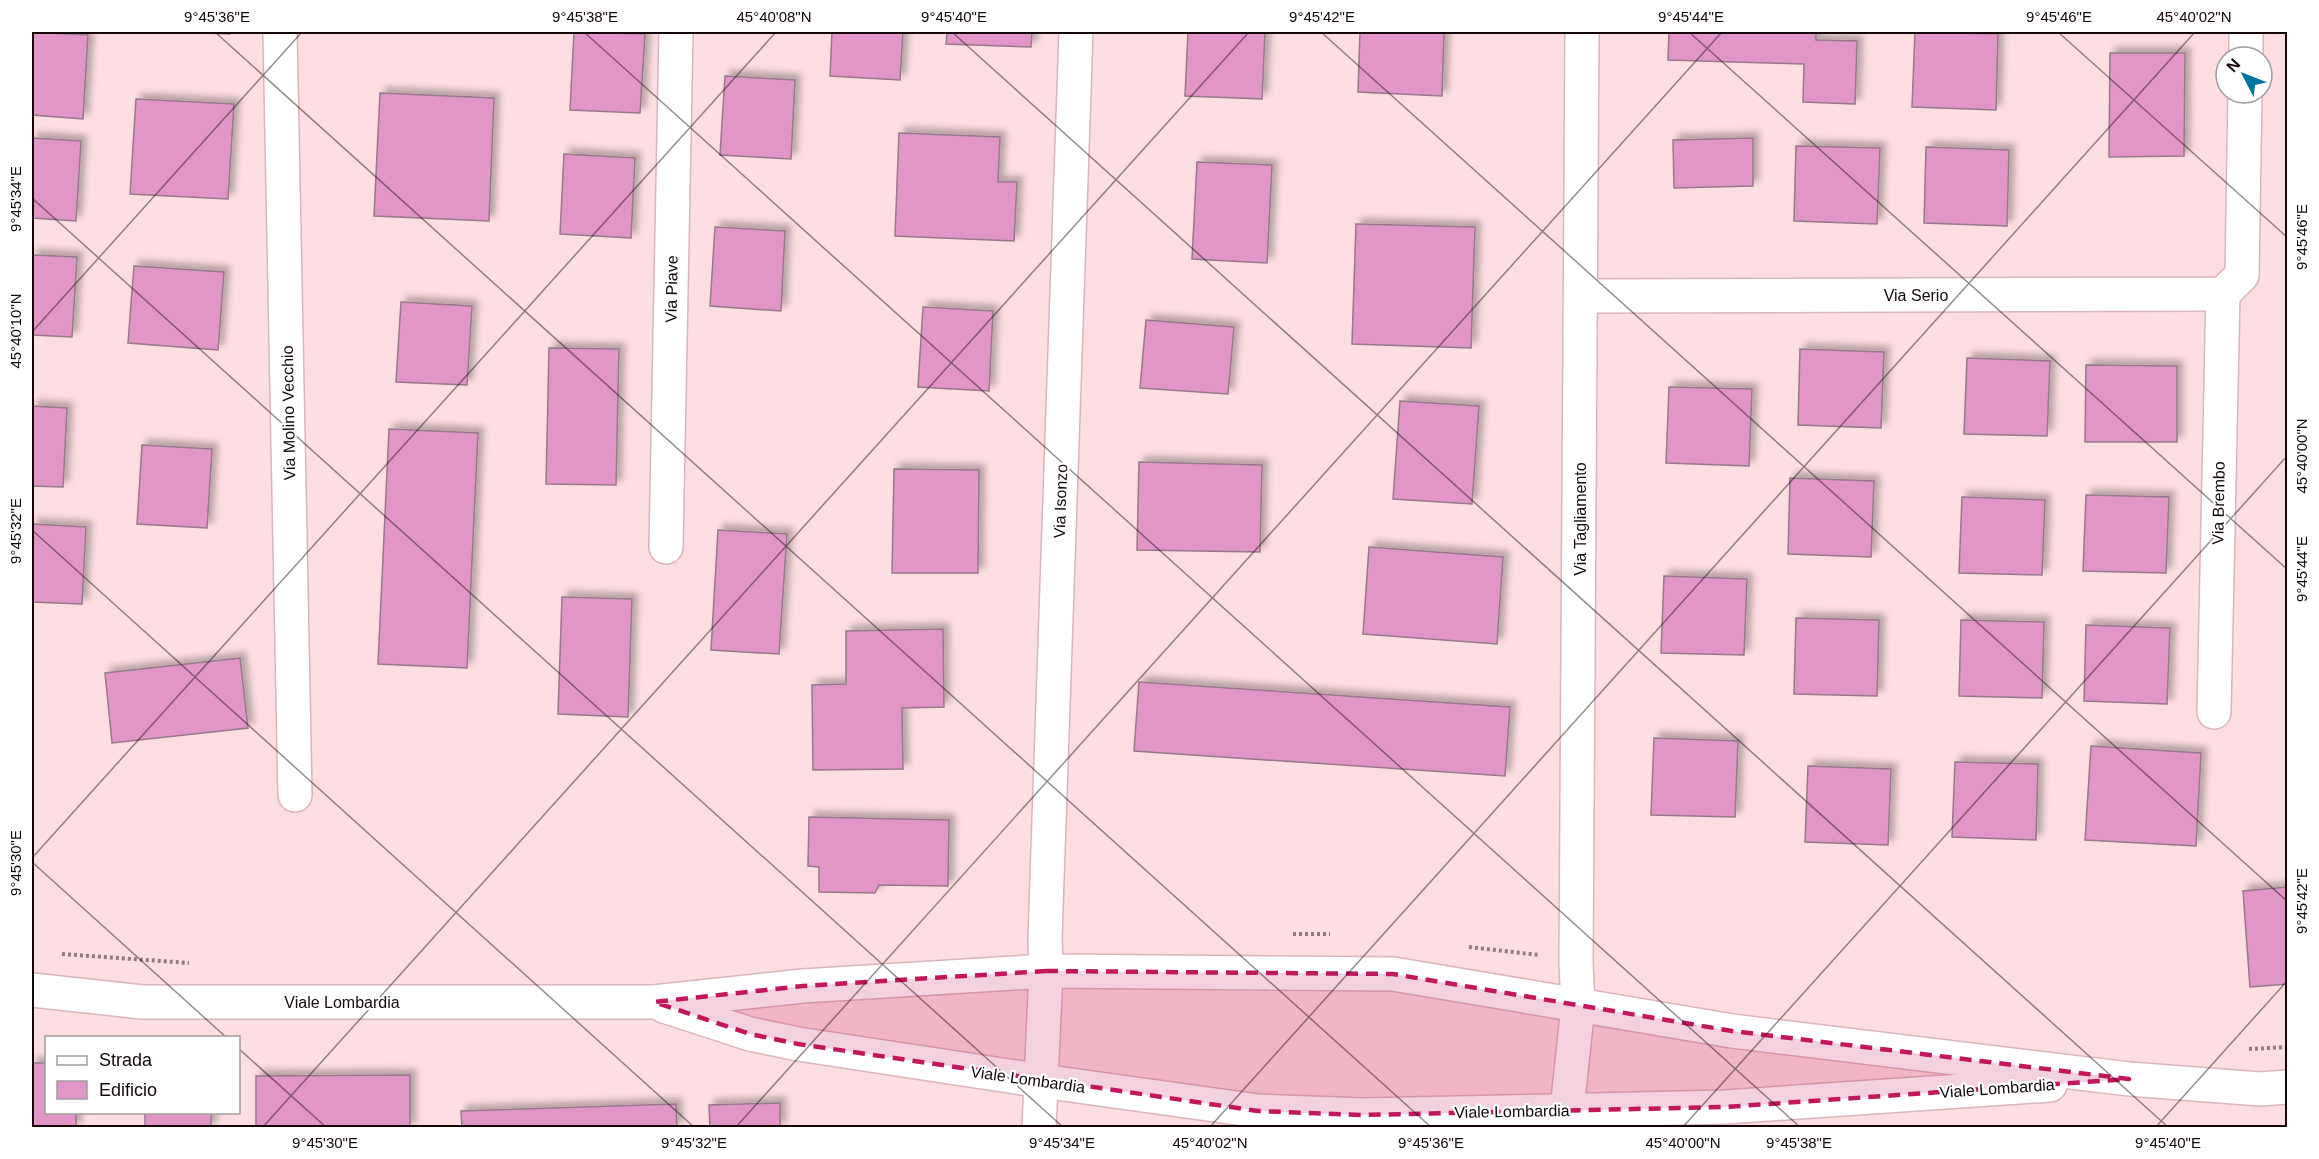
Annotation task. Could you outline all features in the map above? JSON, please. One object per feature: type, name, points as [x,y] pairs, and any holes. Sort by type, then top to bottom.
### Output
[{"type":"street","name":"Via Molino Vecchio","points":[[280,32],[295,795]]},
{"type":"street","name":"Via Piave","points":[[666,547],[676,32]]},
{"type":"street","name":"Via Isonzo","points":[[1039,1128],[1076,32]]},
{"type":"street","name":"Via Tagliamento","points":[[1566,1119],[1578,1006],[1576,963],[1582,32]]},
{"type":"street","name":"Via Brembo","points":[[2214,712],[2232,284],[2244,105]]},
{"type":"street","name":"Via Serio","points":[[1581,296],[2232,284]]},
{"type":"street","name":"Viale Lombardia","points":[[32,990],[142,1002],[654,1002],[803,986],[1046,971],[1393,974],[1732,1031],[2128,1079],[2260,1089],[2288,1087]]},
{"type":"street","name":"Viale Lombardia","points":[[654,1002],[750,1034],[798,1044],[1258,1111],[1566,1119],[2128,1079]]},
{"type":"highlighted area","points":[[1046,971],[1393,974],[1732,1031],[2129,1079],[1725,1107],[1363,1115],[1258,1111],[798,1044],[750,1034],[654,1002],[803,986]]},
{"type":"building","points":[[32,32],[88,35],[83,119],[32,115]]},
{"type":"building","points":[[178,32],[231,32],[230,34]]},
{"type":"building","points":[[574,32],[645,34],[640,113],[570,110]]},
{"type":"building","points":[[832,32],[903,32],[900,80],[830,76]]},
{"type":"building","points":[[947,32],[1032,32],[1031,47],[946,44]]},
{"type":"building","points":[[1188,32],[1265,32],[1262,99],[1185,96]]},
{"type":"building","points":[[1360,32],[1444,32],[1442,96],[1358,92]]},
{"type":"building","points":[[1669,32],[1816,32],[1816,40],[1857,41],[1855,104],[1803,102],[1804,64],[1668,60]]},
{"type":"building","points":[[1915,32],[1998,34],[1996,110],[1912,107]]},
{"type":"building","points":[[2110,53],[2185,53],[2184,156],[2109,157]]},
{"type":"building","points":[[725,76],[795,80],[791,159],[720,155]]},
{"type":"building","points":[[380,93],[494,98],[489,221],[374,216]]},
{"type":"building","points":[[136,99],[234,104],[228,199],[130,194]]},
{"type":"building","points":[[899,133],[1000,137],[998,182],[1017,182],[1014,241],[895,236]]},
{"type":"building","points":[[32,138],[81,141],[76,221],[32,218]]},
{"type":"building","points":[[1753,138],[1753,186],[1674,188],[1673,140]]},
{"type":"building","points":[[1796,146],[1880,148],[1877,224],[1794,221]]},
{"type":"building","points":[[1926,147],[2009,150],[2007,226],[1924,223]]},
{"type":"building","points":[[564,154],[635,158],[631,238],[560,234]]},
{"type":"building","points":[[1197,162],[1272,165],[1267,263],[1192,259]]},
{"type":"building","points":[[1356,224],[1475,227],[1471,348],[1352,344]]},
{"type":"building","points":[[715,227],[785,231],[781,311],[710,306]]},
{"type":"building","points":[[32,255],[77,257],[72,337],[32,335]]},
{"type":"building","points":[[134,266],[224,272],[218,350],[128,343]]},
{"type":"building","points":[[401,302],[472,306],[467,385],[396,382]]},
{"type":"building","points":[[923,307],[993,311],[989,391],[918,387]]},
{"type":"building","points":[[1146,320],[1234,327],[1228,394],[1140,388]]},
{"type":"building","points":[[549,348],[619,349],[616,485],[546,484]]},
{"type":"building","points":[[1800,349],[1884,352],[1881,428],[1798,425]]},
{"type":"building","points":[[1967,358],[2050,361],[2047,436],[1964,434]]},
{"type":"building","points":[[2086,365],[2177,366],[2177,442],[2085,442]]},
{"type":"building","points":[[1669,387],[1752,389],[1749,466],[1666,463]]},
{"type":"building","points":[[1400,401],[1479,406],[1472,504],[1393,499]]},
{"type":"building","points":[[32,406],[67,408],[63,487],[32,486]]},
{"type":"building","points":[[389,429],[478,433],[467,668],[378,664]]},
{"type":"building","points":[[142,445],[212,449],[207,528],[137,524]]},
{"type":"building","points":[[1139,462],[1262,465],[1260,552],[1137,550]]},
{"type":"building","points":[[894,469],[979,470],[978,573],[892,573]]},
{"type":"building","points":[[1790,478],[1874,481],[1871,557],[1788,554]]},
{"type":"building","points":[[2086,495],[2169,497],[2166,573],[2083,571]]},
{"type":"building","points":[[1962,497],[2045,500],[2042,575],[1959,573]]},
{"type":"building","points":[[32,524],[86,527],[82,604],[32,602]]},
{"type":"building","points":[[718,530],[787,534],[779,654],[711,650]]},
{"type":"building","points":[[1369,547],[1503,557],[1497,644],[1363,634]]},
{"type":"building","points":[[1664,576],[1747,579],[1744,655],[1661,653]]},
{"type":"building","points":[[562,597],[632,599],[628,717],[558,714]]},
{"type":"building","points":[[1796,618],[1879,620],[1877,696],[1794,694]]},
{"type":"building","points":[[1961,620],[2044,622],[2042,698],[1959,696]]},
{"type":"building","points":[[2086,625],[2170,628],[2167,704],[2084,701]]},
{"type":"building","points":[[943,629],[944,707],[902,708],[903,769],[813,770],[812,685],[846,684],[846,631]]},
{"type":"building","points":[[240,658],[248,728],[112,743],[105,673]]},
{"type":"building","points":[[1139,682],[1510,707],[1505,776],[1134,751]]},
{"type":"building","points":[[1654,738],[1738,741],[1735,817],[1651,815]]},
{"type":"building","points":[[2091,746],[2201,753],[2196,846],[2085,840]]},
{"type":"building","points":[[1955,762],[2038,764],[2036,840],[1952,837]]},
{"type":"building","points":[[1808,766],[1891,769],[1888,845],[1805,842]]},
{"type":"building","points":[[809,817],[949,820],[948,886],[879,885],[875,893],[819,892],[819,867],[808,866]]},
{"type":"building","points":[[2288,887],[2288,984],[2250,987],[2243,891]]},
{"type":"building","points":[[32,1063],[45,1063],[45,1114],[76,1114],[76,1128],[32,1128]]},
{"type":"building","points":[[410,1075],[410,1128],[256,1128],[256,1076]]},
{"type":"building","points":[[780,1103],[780,1128],[710,1128],[709,1105]]},
{"type":"building","points":[[676,1104],[677,1128],[462,1128],[461,1111]]},
{"type":"building","points":[[145,1114],[211,1114],[211,1128],[145,1128]]}]
